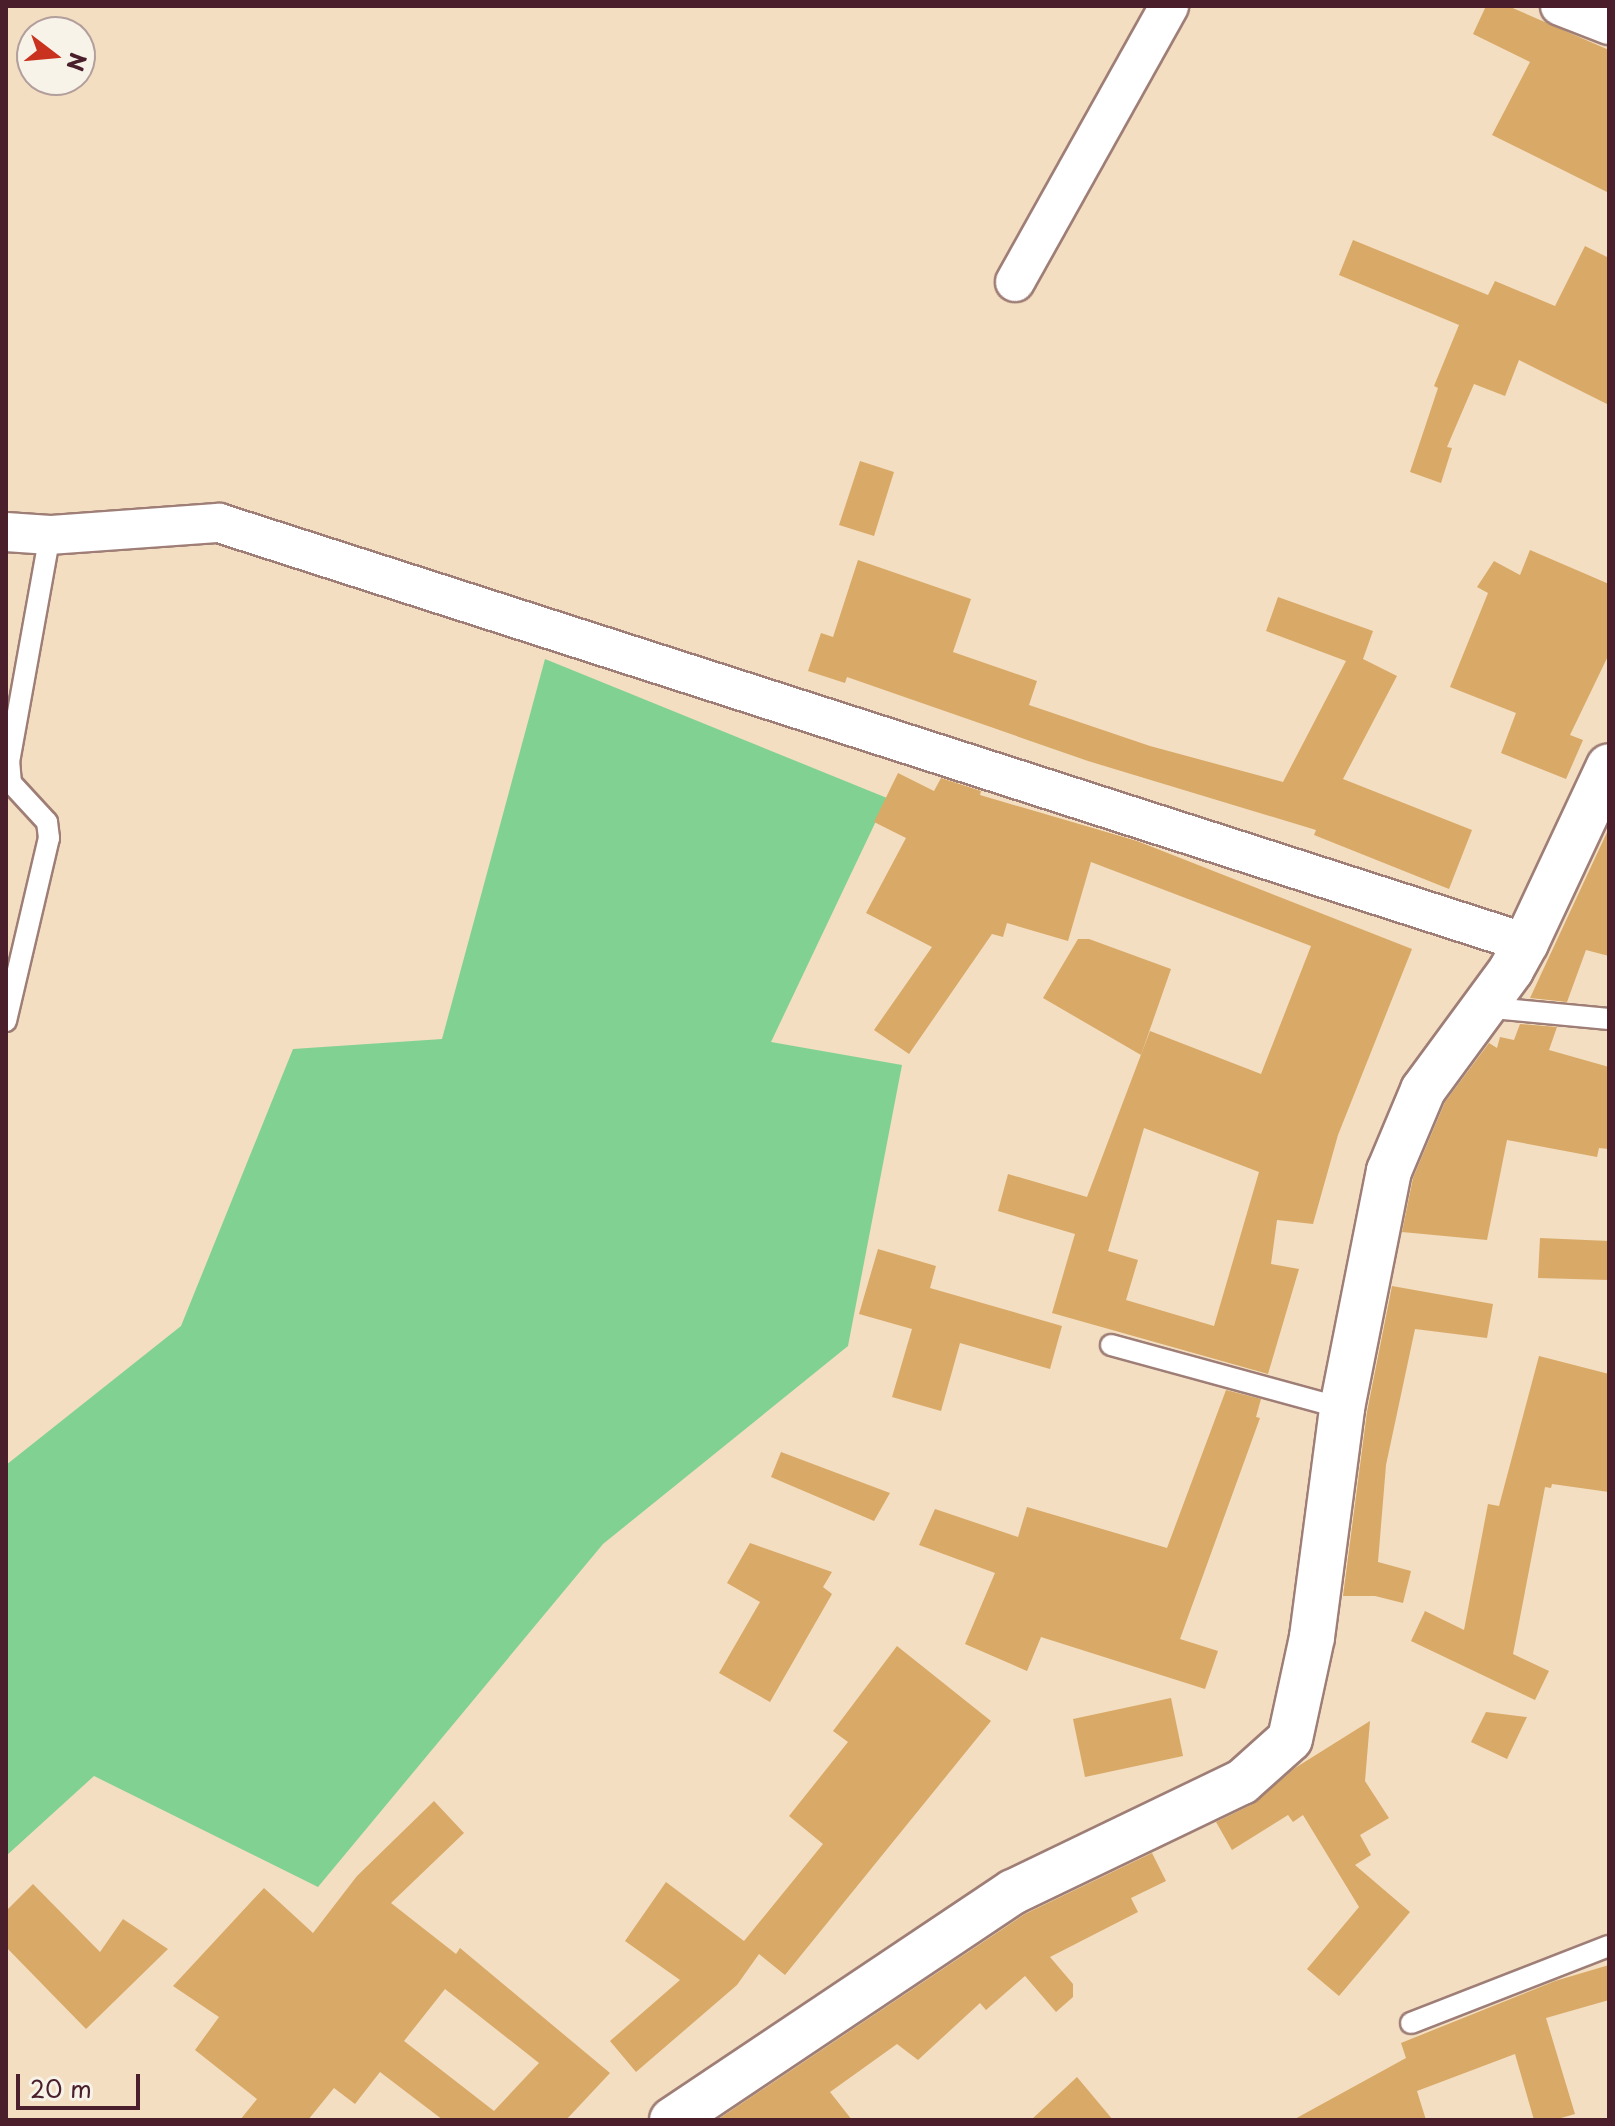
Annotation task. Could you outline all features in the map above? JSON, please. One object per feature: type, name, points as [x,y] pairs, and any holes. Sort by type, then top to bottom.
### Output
[{"type":"street","points":[[1015,282],[1169,6]]},
{"type":"street","points":[[1560,6],[1609,25]]},
{"type":"street","points":[[6,532],[50,535],[219,523],[1526,943]]},
{"type":"street","points":[[672,2120],[1013,1892],[1242,1782],[1290,1739],[1312,1637],[1342,1408],[1389,1171],[1423,1090],[1511,970],[1526,943],[1609,766]]},
{"type":"lane","points":[[6,1021],[49,838],[47,822],[11,783],[9,762],[50,535]]},
{"type":"lane","points":[[1482,1007],[1609,1019]]},
{"type":"lane","points":[[1111,1345],[1342,1408]]},
{"type":"lane","points":[[1411,2023],[1609,1946]]},
{"type":"green space","points":[[545,659],[887,798],[771,1042],[902,1065],[848,1346],[603,1544],[318,1887],[94,1776],[6,1856],[6,1465],[181,1326],[293,1049],[442,1039]]},
{"type":"building","points":[[1486,6],[1508,6],[1609,50],[1609,193],[1492,135],[1530,62],[1473,34]]},
{"type":"building","points":[[1353,240],[1488,295],[1495,281],[1555,306],[1585,246],[1609,258],[1609,405],[1519,360],[1505,396],[1474,384],[1447,447],[1452,448],[1441,483],[1410,472],[1438,388],[1434,386],[1459,325],[1339,275]]},
{"type":"building","points":[[860,461],[894,472],[874,536],[839,525]]},
{"type":"building","points":[[1530,550],[1609,584],[1609,654],[1570,735],[1583,740],[1566,779],[1501,753],[1516,713],[1450,687],[1488,593],[1477,587],[1494,561],[1520,575]]},
{"type":"building","points":[[858,560],[971,599],[953,652],[1037,681],[1029,705],[1150,746],[1283,782],[1346,661],[1266,631],[1278,597],[1373,631],[1363,659],[1397,676],[1343,779],[1472,830],[1449,889],[1314,835],[1316,830],[1088,761],[847,677],[845,683],[808,671],[821,633],[833,637]]},
{"type":"building","points":[[898,773],[934,791],[941,778],[981,791],[980,795],[1137,841],[1412,949],[1338,1135],[1313,1224],[1277,1220],[1271,1264],[1299,1269],[1268,1374],[1052,1313],[1075,1234],[998,1211],[1008,1174],[1087,1197],[1150,1031],[1261,1074],[1311,946],[1091,862],[1068,941],[1007,923],[1003,937],[992,934],[909,1054],[874,1030],[932,947],[866,913],[906,838],[874,822]],"holes":[[[1144,1128],[1259,1172],[1214,1326],[1126,1300],[1138,1260],[1108,1251]]]},
{"type":"building","points":[[1609,828],[1609,956],[1586,950],[1567,1002],[1530,998]]},
{"type":"building","points":[[1078,939],[1089,939],[1171,969],[1141,1055],[1043,998]]},
{"type":"building","points":[[1520,1024],[1557,1027],[1549,1050],[1609,1067],[1609,1149],[1599,1148],[1597,1157],[1507,1140],[1487,1240],[1402,1232],[1413,1178],[1445,1102],[1489,1043],[1497,1048],[1500,1037],[1514,1040]]},
{"type":"building","points":[[1540,1238],[1609,1241],[1609,1280],[1538,1278]]},
{"type":"building","points":[[878,1249],[936,1266],[930,1288],[1062,1326],[1050,1369],[960,1343],[941,1411],[892,1397],[912,1329],[859,1314]]},
{"type":"building","points":[[1392,1286],[1493,1304],[1487,1338],[1415,1329],[1386,1465],[1378,1562],[1411,1571],[1403,1603],[1375,1596],[1343,1596],[1367,1412]]},
{"type":"building","points":[[1539,1356],[1609,1374],[1609,1492],[1552,1484],[1551,1488],[1545,1487],[1513,1654],[1549,1671],[1535,1700],[1411,1641],[1425,1611],[1464,1630],[1488,1504],[1499,1506]]},
{"type":"building","points":[[1226,1390],[1261,1399],[1256,1417],[1260,1418],[1180,1639],[1218,1651],[1205,1689],[1041,1637],[1027,1671],[965,1644],[995,1573],[919,1545],[935,1509],[1018,1537],[1027,1507],[1167,1548]]},
{"type":"building","points":[[781,1452],[890,1493],[874,1521],[771,1477]]},
{"type":"building","points":[[750,1543],[832,1572],[823,1587],[832,1594],[770,1702],[719,1673],[760,1602],[727,1583]]},
{"type":"building","points":[[897,1646],[991,1721],[785,1975],[759,1954],[737,1985],[636,2072],[610,2041],[680,1980],[625,1941],[666,1882],[744,1941],[823,1844],[789,1816],[848,1742],[833,1731]]},
{"type":"building","points":[[1171,1698],[1183,1756],[1085,1777],[1073,1719]]},
{"type":"building","points":[[1486,1712],[1527,1717],[1507,1759],[1471,1742]]},
{"type":"building","points":[[1370,1721],[1365,1781],[1389,1818],[1360,1835],[1371,1855],[1355,1865],[1410,1912],[1339,1996],[1307,1969],[1359,1907],[1303,1815],[1293,1822],[1288,1815],[1232,1850],[1216,1822],[1253,1804],[1295,1768]]},
{"type":"building","points":[[434,1801],[464,1833],[391,1903],[456,1954],[460,1948],[610,2073],[566,2120],[443,2120],[380,2072],[355,2104],[334,2088],[308,2120],[240,2120],[257,2099],[195,2050],[219,2017],[173,1986],[264,1888],[313,1933],[357,1876]],"holes":[[[445,1989],[539,2063],[494,2111],[404,2041]]]},
{"type":"building","points":[[1152,1853],[1166,1881],[1131,1898],[1138,1912],[1050,1957],[1073,1984],[1073,1997],[1056,2012],[1025,1976],[986,2010],[980,2003],[918,2060],[897,2044],[830,2092],[852,2120],[717,2120],[1025,1914]]},
{"type":"building","points":[[33,1884],[100,1952],[123,1919],[168,1949],[86,2029],[6,1947],[6,1911]]},
{"type":"building","points":[[1609,1965],[1609,2000],[1546,2018],[1575,2114],[1554,2120],[1534,2120],[1515,2054],[1417,2091],[1426,2120],[1293,2120],[1406,2058],[1401,2043],[1555,1981]]},
{"type":"building","points":[[1077,2077],[1113,2120],[1031,2120]]}]
